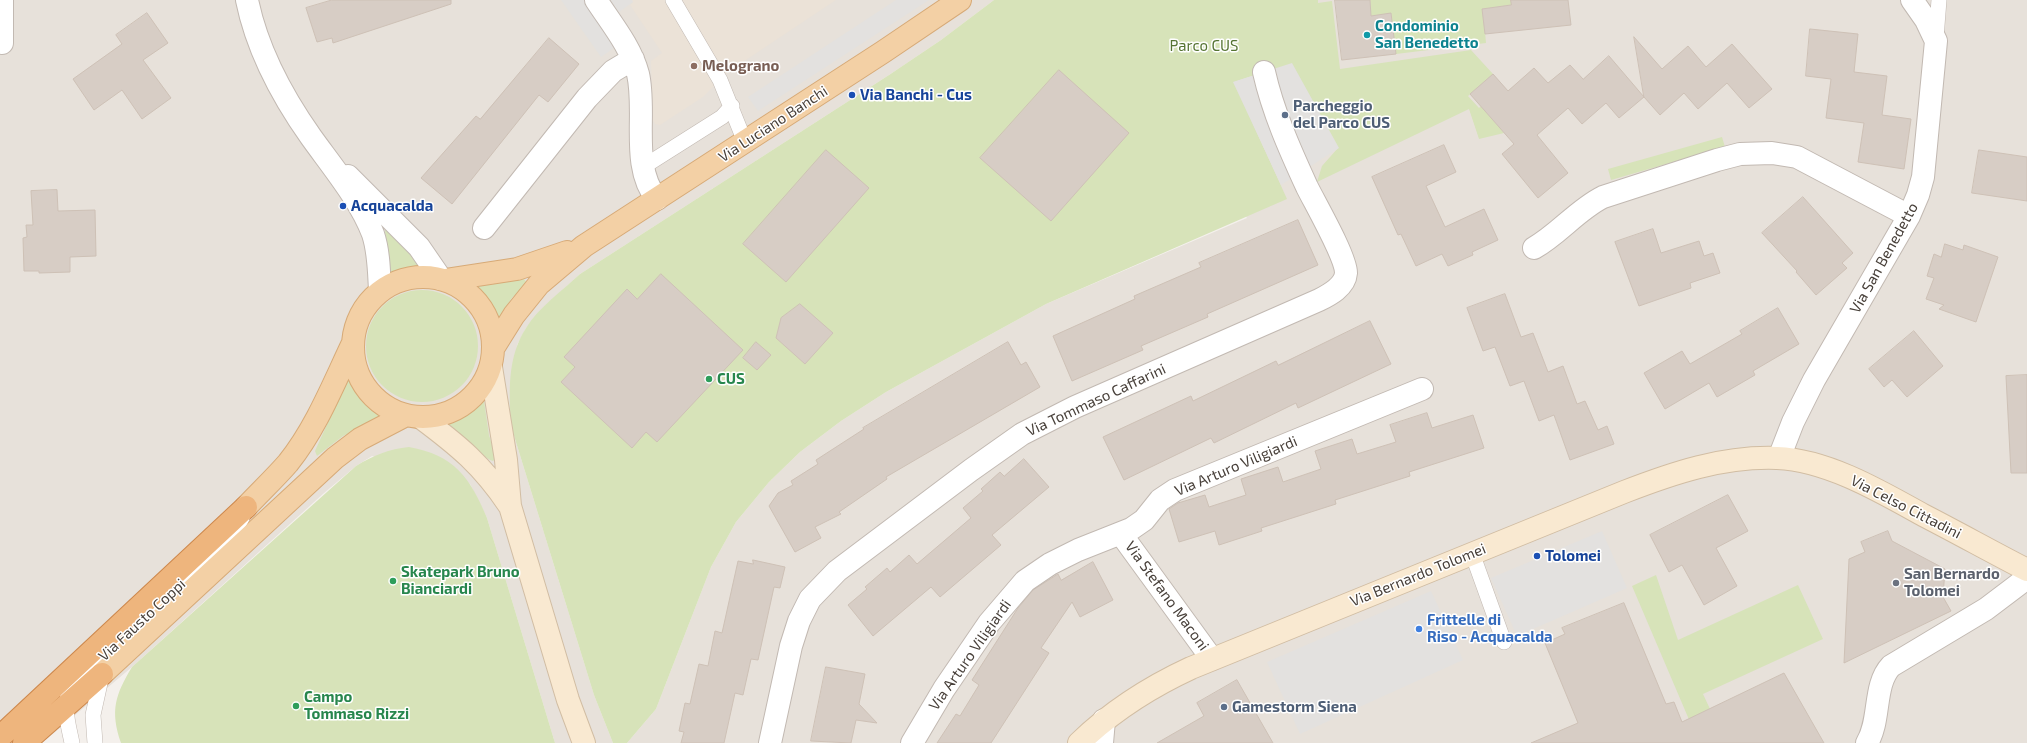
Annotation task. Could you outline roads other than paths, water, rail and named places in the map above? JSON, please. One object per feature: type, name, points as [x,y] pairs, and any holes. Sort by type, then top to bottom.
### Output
[{"type":"highway","points":[[0,737],[246,507]]},
{"type":"highway","points":[[24,743],[102,674]]},
{"type":"main road","name":"Via Luciano Banchi","points":[[493,357],[492,328],[484,310],[472,296],[457,285],[443,280],[420,276],[399,281],[380,291],[366,306],[356,324],[352,345],[356,368],[366,390],[384,405],[413,416],[443,415],[464,404],[481,388],[493,357],[514,315],[539,284],[584,246],[960,0]]},
{"type":"main road","name":"Via Luciano Banchi","points":[[443,280],[517,269],[584,246]]},
{"type":"main road","points":[[246,507],[278,474],[297,450],[314,424],[352,345]]},
{"type":"main road","points":[[102,674],[334,458],[360,439],[413,416]]},
{"type":"street","points":[[2,0],[2,42]]},
{"type":"street","points":[[596,0],[632,59],[640,86],[643,167],[647,183],[657,199]]},
{"type":"street","points":[[1912,0],[1926,20],[1936,41]]},
{"type":"street","points":[[253,2],[258,39],[273,73],[301,122],[324,153],[364,215],[373,235],[378,258],[380,291]]},
{"type":"street","name":"Via San Benedetto","points":[[1779,458],[1793,422],[1814,380],[1909,216],[1923,177],[1936,41]]},
{"type":"street","points":[[484,228],[587,98],[612,71],[632,59]]},
{"type":"street","name":"Via Tommaso Caffarini","points":[[770,743],[791,646],[799,621],[810,598],[837,571],[983,461],[1040,432],[1082,404],[1318,300],[1335,291],[1343,282],[1346,273],[1343,259],[1307,185],[1278,119],[1264,72]]},
{"type":"street","points":[[324,153],[395,222],[419,248],[443,280]]},
{"type":"street","points":[[1534,248],[1552,237],[1594,201],[1603,197],[1717,160],[1751,153],[1781,154],[1797,158],[1909,216]]},
{"type":"street","points":[[493,357],[506,460],[510,506],[568,700],[584,743]]},
{"type":"street","name":"Via Arturo Viligiardi","points":[[912,743],[944,688],[989,624],[1025,580],[1050,564],[1121,534],[1144,520],[1160,500],[1175,490],[1422,389]]},
{"type":"street","points":[[413,416],[470,456],[493,482],[510,506]]},
{"type":"street","name":"Via Bernardo Tolomei","points":[[1079,743],[1104,720],[1155,686],[1212,659],[1472,553],[1624,492],[1679,472],[1720,462],[1760,458],[1779,458]]},
{"type":"street","name":"Via Celso Cittadini","points":[[1779,458],[1832,471],[1870,487],[2027,570]]},
{"type":"street","name":"Via Stefano Maconi","points":[[1121,534],[1212,659]]},
{"type":"street","points":[[1867,743],[1875,726],[1881,683],[1891,666],[1986,609],[2027,578]]},
{"type":"street","points":[[1102,743],[1104,720]]},
{"type":"lane","points":[[673,0],[720,80],[732,106],[745,142]]},
{"type":"lane","name":"Via San Benedetto","points":[[1936,41],[1939,0]]},
{"type":"lane","points":[[643,167],[722,117],[732,106]]},
{"type":"lane","name":"Via Fausto Coppi","points":[[72,743],[65,708],[68,694],[73,684],[231,536],[238,527],[246,507]]},
{"type":"lane","points":[[1472,553],[1504,642]]},
{"type":"lane","name":"Via Fausto Coppi","points":[[95,743],[93,715],[102,674]]},
{"type":"place","name":"Condominio San Benedetto","points":[[1367,35]]},
{"type":"place","name":"Melograno","points":[[694,66]]},
{"type":"place","name":"Via Banchi - Cus","points":[[852,95]]},
{"type":"place","name":"Parcheggio del Parco CUS","points":[[1285,115]]},
{"type":"place","name":"Acquacalda","points":[[343,206]]},
{"type":"place","name":"CUS","points":[[709,379]]},
{"type":"place","name":"Tolomei","points":[[1537,556]]},
{"type":"place","name":"Skatepark Bruno Bianciardi","points":[[393,581]]},
{"type":"place","name":"San Bernardo Tolomei","points":[[1896,583]]},
{"type":"place","name":"Frittelle di Riso - Acquacalda","points":[[1419,629]]},
{"type":"place","name":"Campo Tommaso Rizzi","points":[[296,706]]},
{"type":"place","name":"Gamestorm Siena","points":[[1224,707]]},
{"type":"park label","name":"Parco CUS","points":[[1204,46]]}]
